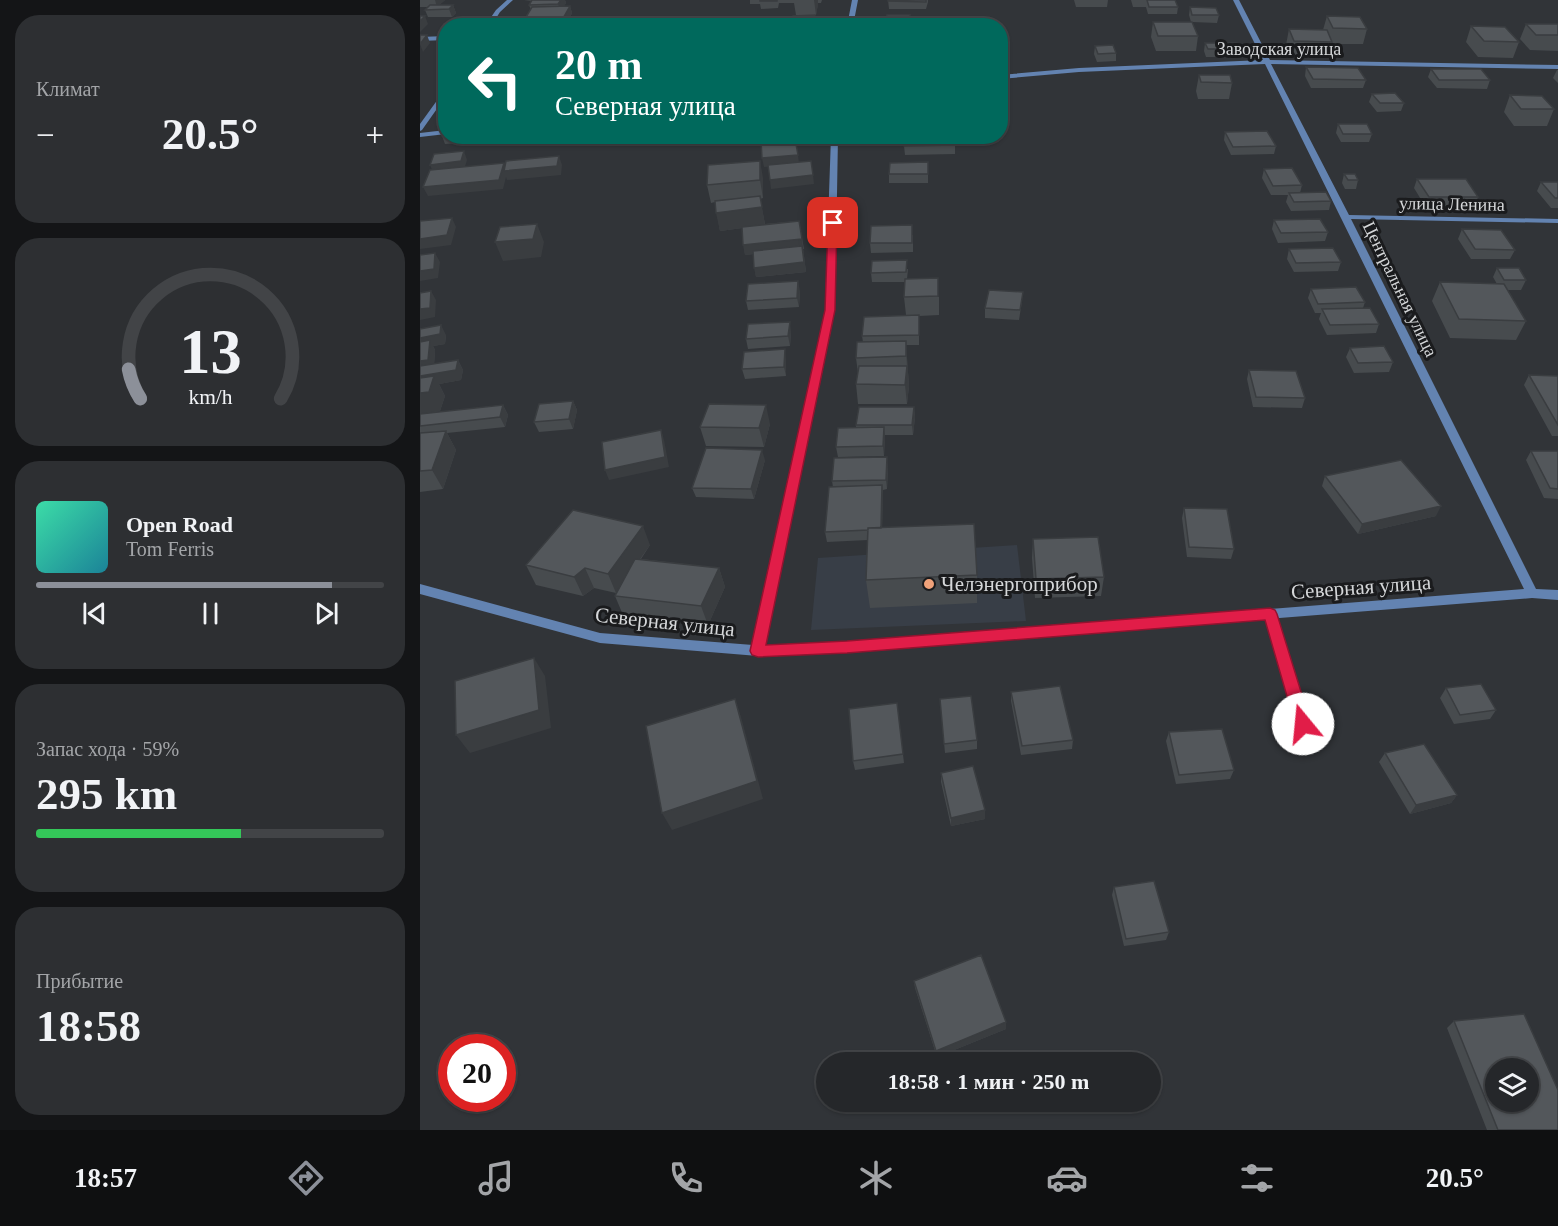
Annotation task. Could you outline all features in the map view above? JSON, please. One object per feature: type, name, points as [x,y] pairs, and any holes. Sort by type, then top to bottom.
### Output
[{"type":"street","points":[[493,18],[510,0]]},
{"type":"street","points":[[852,18],[855,0]]},
{"type":"street","name":"Центральная улица","points":[[1236,0],[1532,593]]},
{"type":"street","points":[[420,39],[438,38]]},
{"type":"street","name":"Заводская улица","points":[[1008,76],[1079,70],[1268,62],[1558,67]]},
{"type":"street","points":[[420,129],[438,102]]},
{"type":"street","points":[[420,135],[438,133]]},
{"type":"street","points":[[758,651],[830,310],[836,144]]},
{"type":"street","name":"улица Ленина","points":[[1346,217],[1558,221]]},
{"type":"street","name":"Северная улица","points":[[420,589],[600,638],[758,651],[847,647],[1532,593],[1558,595]]},
{"type":"street","points":[[1270,614],[1303,724]]},
{"type":"shaded area","points":[[1017,545],[1026,621],[811,630],[818,558]]},
{"type":"building","points":[[532,0],[561,0],[558,4],[529,5]]},
{"type":"building","points":[[926,0],[926,2],[888,1]]},
{"type":"building","points":[[1147,0],[1175,0],[1178,7],[1149,7]]},
{"type":"building","points":[[430,5],[453,5],[449,9],[425,10]]},
{"type":"building","points":[[570,6],[563,18],[525,18],[532,7]]},
{"type":"building","points":[[1190,7],[1216,8],[1219,15],[1192,15]]},
{"type":"building","points":[[815,15],[815,18],[793,18],[793,16]]},
{"type":"building","points":[[887,15],[910,15],[909,18],[886,18]]},
{"type":"building","points":[[1327,16],[1360,17],[1367,29],[1333,28]]},
{"type":"building","points":[[1153,22],[1192,22],[1198,36],[1158,36]]},
{"type":"building","points":[[1526,24],[1558,24],[1558,35],[1536,35]]},
{"type":"building","points":[[1471,26],[1505,27],[1519,42],[1484,41]]},
{"type":"building","points":[[1289,29],[1327,30],[1332,42],[1294,41]]},
{"type":"building","points":[[420,35],[427,35],[420,44]]},
{"type":"building","points":[[1205,43],[1237,43],[1241,49],[1208,49]]},
{"type":"building","points":[[1113,45],[1116,53],[1098,54],[1095,46]]},
{"type":"building","points":[[1306,67],[1358,68],[1366,80],[1313,79]]},
{"type":"building","points":[[1431,69],[1481,69],[1490,80],[1439,80]]},
{"type":"building","points":[[1199,75],[1230,75],[1232,83],[1201,82]]},
{"type":"building","points":[[1395,93],[1404,103],[1380,103],[1372,94]]},
{"type":"building","points":[[1510,95],[1542,96],[1554,109],[1521,109]]},
{"type":"building","points":[[1338,124],[1367,124],[1372,134],[1343,134]]},
{"type":"building","points":[[1267,131],[1276,146],[1233,147],[1225,132]]},
{"type":"building","points":[[761,144],[796,144],[798,155],[762,158]]},
{"type":"building","points":[[904,144],[955,144],[955,145],[904,146]]},
{"type":"building","points":[[464,151],[461,161],[430,165],[434,154]]},
{"type":"building","points":[[559,156],[557,166],[504,171],[506,161]]},
{"type":"building","points":[[760,161],[760,180],[707,185],[708,165]]},
{"type":"building","points":[[811,161],[813,175],[770,180],[768,165]]},
{"type":"building","points":[[928,162],[928,174],[889,174],[890,163]]},
{"type":"building","points":[[504,163],[499,180],[423,187],[430,170]]},
{"type":"building","points":[[1292,168],[1302,185],[1273,186],[1264,169]]},
{"type":"building","points":[[1344,174],[1355,174],[1358,180],[1348,180]]},
{"type":"building","points":[[1417,179],[1466,179],[1478,197],[1429,197]]},
{"type":"building","points":[[1541,182],[1558,182],[1558,198],[1555,198]]},
{"type":"building","points":[[1326,192],[1331,201],[1294,202],[1289,193]]},
{"type":"building","points":[[760,196],[762,207],[716,213],[715,201]]},
{"type":"building","points":[[452,218],[447,235],[420,239],[420,221]]},
{"type":"building","points":[[1320,219],[1328,232],[1281,233],[1274,220]]},
{"type":"building","points":[[799,221],[802,239],[743,245],[742,227]]},
{"type":"building","points":[[537,224],[533,239],[495,242],[500,227]]},
{"type":"building","points":[[912,225],[912,243],[870,243],[871,226]]},
{"type":"building","points":[[1462,229],[1501,230],[1515,250],[1475,249]]},
{"type":"building","points":[[802,246],[804,262],[754,268],[753,251]]},
{"type":"building","points":[[1333,248],[1341,262],[1296,263],[1289,249]]},
{"type":"building","points":[[435,253],[434,269],[420,271],[420,255]]},
{"type":"building","points":[[907,260],[906,272],[871,273],[872,261]]},
{"type":"building","points":[[1497,268],[1519,268],[1526,280],[1504,280]]},
{"type":"building","points":[[938,278],[938,296],[904,297],[905,279]]},
{"type":"building","points":[[798,281],[797,298],[746,301],[748,284]]},
{"type":"building","points":[[1440,282],[1504,284],[1526,321],[1459,319]]},
{"type":"building","points":[[1356,287],[1365,302],[1318,304],[1311,289]]},
{"type":"building","points":[[989,290],[1023,292],[1020,310],[985,308]]},
{"type":"building","points":[[431,291],[430,308],[420,309],[420,293]]},
{"type":"building","points":[[1370,308],[1379,324],[1330,325],[1322,309]]},
{"type":"building","points":[[919,315],[919,335],[862,336],[864,317]]},
{"type":"building","points":[[790,322],[788,336],[746,339],[748,324]]},
{"type":"building","points":[[441,325],[440,334],[420,338],[420,329]]},
{"type":"building","points":[[430,340],[428,360],[420,361],[420,342]]},
{"type":"building","points":[[906,341],[906,356],[856,358],[857,342]]},
{"type":"building","points":[[1384,346],[1393,362],[1358,363],[1350,348]]},
{"type":"building","points":[[785,349],[784,367],[742,369],[744,352]]},
{"type":"building","points":[[458,360],[456,370],[420,376],[420,366]]},
{"type":"building","points":[[859,366],[907,366],[905,385],[856,384]]},
{"type":"building","points":[[1249,370],[1296,371],[1305,398],[1256,397]]},
{"type":"building","points":[[1529,375],[1558,376],[1558,425]]},
{"type":"building","points":[[434,376],[429,392],[420,393],[420,378]]},
{"type":"building","points":[[573,401],[569,419],[534,422],[539,404]]},
{"type":"building","points":[[709,404],[766,405],[759,428],[700,427]]},
{"type":"building","points":[[503,405],[500,417],[420,426],[420,414]]},
{"type":"building","points":[[859,407],[914,407],[912,425],[856,425]]},
{"type":"building","points":[[884,427],[883,446],[836,447],[838,428]]},
{"type":"building","points":[[661,430],[665,457],[605,470],[602,442]]},
{"type":"building","points":[[446,431],[432,470],[420,471],[420,433]]},
{"type":"building","points":[[706,448],[762,450],[751,489],[692,488]]},
{"type":"building","points":[[1531,451],[1558,451],[1558,489],[1550,488]]},
{"type":"building","points":[[887,457],[886,480],[832,481],[834,458]]},
{"type":"building","points":[[1401,460],[1441,506],[1362,524],[1325,476]]},
{"type":"building","points":[[882,485],[881,528],[825,532],[829,487]]},
{"type":"building","points":[[1184,508],[1227,509],[1234,549],[1189,547]]},
{"type":"building","points":[[573,510],[643,526],[608,574],[585,568],[574,577],[526,565]]},
{"type":"building","points":[[974,524],[977,575],[866,580],[868,528]]},
{"type":"building","points":[[1098,537],[1104,577],[1036,579],[1033,539]]},
{"type":"building","points":[[635,559],[719,568],[701,606],[615,596]]},
{"type":"building","points":[[534,658],[539,710],[456,735],[455,681]]},
{"type":"building","points":[[1481,684],[1496,710],[1460,715],[1446,688]]},
{"type":"building","points":[[1060,686],[1073,740],[1022,746],[1011,692]]},
{"type":"building","points":[[971,696],[977,740],[944,744],[940,699]]},
{"type":"building","points":[[735,699],[757,781],[662,813],[646,726]]},
{"type":"building","points":[[897,703],[903,754],[853,761],[849,709]]},
{"type":"building","points":[[1222,729],[1234,770],[1179,775],[1169,732]]},
{"type":"building","points":[[1424,744],[1457,795],[1416,805],[1385,753]]},
{"type":"building","points":[[973,766],[985,810],[951,818],[941,773]]},
{"type":"building","points":[[1154,881],[1169,932],[1126,939],[1114,887]]},
{"type":"building","points":[[981,955],[1006,1022],[936,1051],[914,981]]},
{"type":"building","points":[[1524,1014],[1558,1090],[1558,1130],[1498,1130],[1491,1112],[1539,1112],[1539,1058],[1485,1058],[1485,1098],[1454,1021]]},
{"type":"place","name":"Челэнергоприбор","points":[[929,584]]},
{"type":"route","points":[[833,223],[830,310],[758,651],[847,647],[1270,614],[1303,724]]}]
